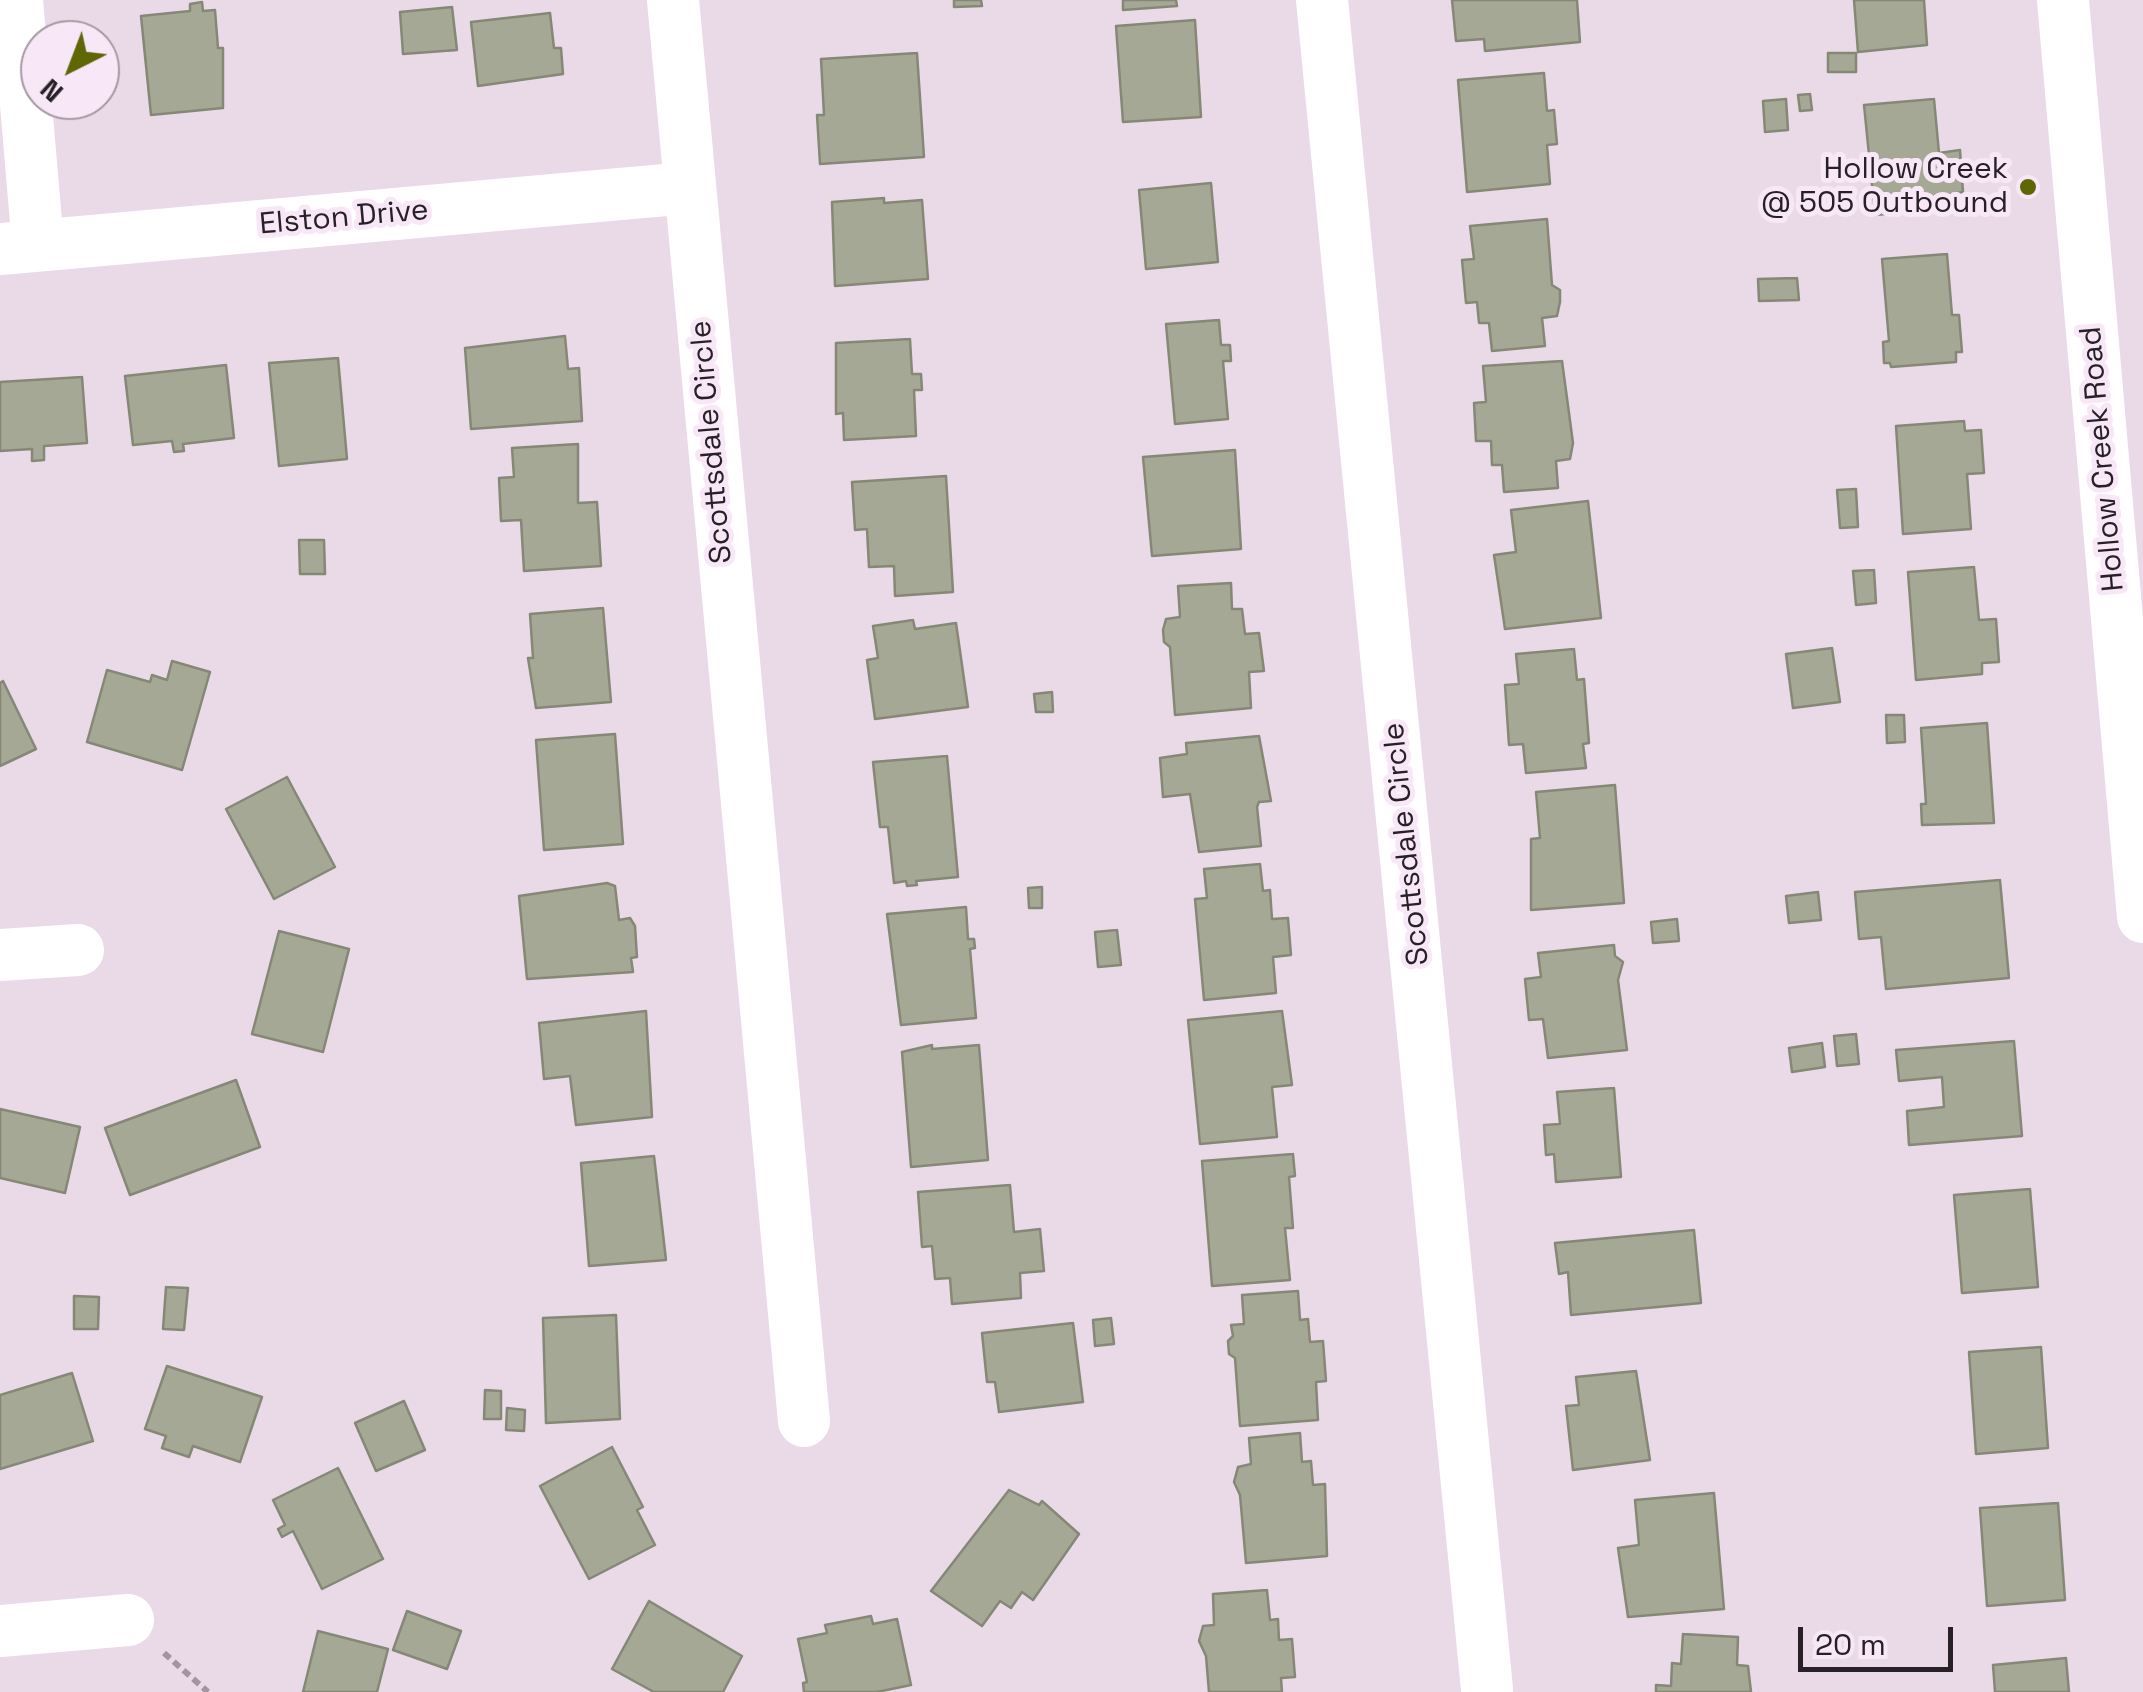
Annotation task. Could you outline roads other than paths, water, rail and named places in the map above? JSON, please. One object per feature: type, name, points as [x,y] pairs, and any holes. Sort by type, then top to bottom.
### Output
[{"type":"street","points":[[17,0],[19,247]]},
{"type":"street","name":"Scottsdale Circle","points":[[673,0],[804,1420]]},
{"type":"street","name":"Scottsdale Circle","points":[[1322,0],[1487,1689]]},
{"type":"street","name":"Hollow Creek Road","points":[[2063,0],[2124,484],[2143,917]]},
{"type":"street","name":"Elston Drive","points":[[19,247],[688,188]]},
{"type":"street","points":[[0,955],[78,950]]},
{"type":"street","points":[[0,1632],[128,1620]]},
{"type":"place","name":"Hollow Creek @ 505 Outbound","points":[[2028,187]]}]
